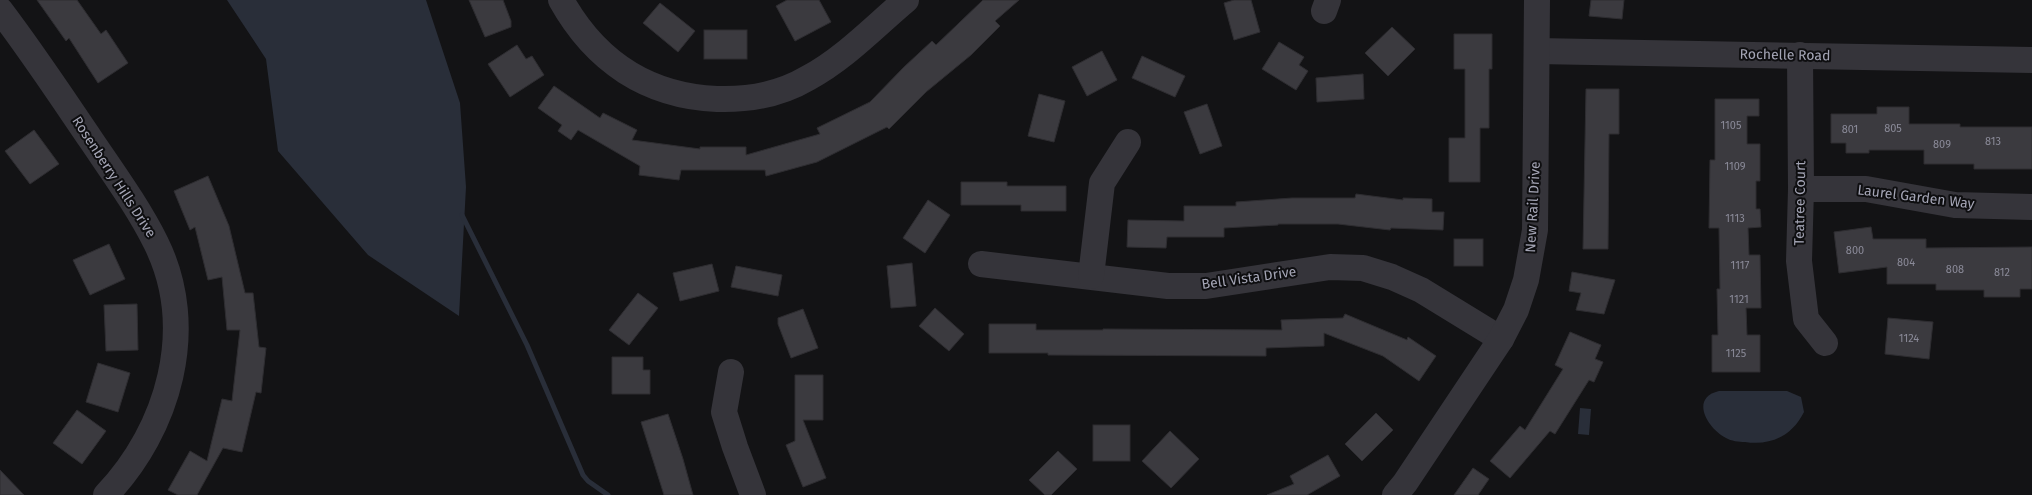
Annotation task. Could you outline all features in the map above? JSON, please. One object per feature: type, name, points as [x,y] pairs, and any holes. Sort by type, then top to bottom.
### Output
[{"type":"street","points":[[562,0],[578,27],[600,51],[622,69],[654,87],[674,94],[715,99],[732,99],[772,93],[808,79],[840,57],[890,5]]},
{"type":"street","name":"New Rail Drive","points":[[1395,495],[1405,483],[1501,339],[1516,310],[1526,280],[1534,238],[1537,0]]},
{"type":"street","name":"Rosenberry Hills Drive","points":[[0,10],[44,68],[138,211],[157,245],[170,284],[176,324],[175,346],[173,368],[163,405],[148,437],[119,481],[106,495]]},
{"type":"street","name":"Rochelle Road","points":[[1537,51],[2032,60]]},
{"type":"street","name":"Teatree Court","points":[[1800,55],[1801,189],[1799,261],[1806,319],[1825,343]]},
{"type":"street","points":[[1091,276],[1102,183],[1128,142]]},
{"type":"street","name":"Laurel Garden Way","points":[[1801,189],[1866,189],[1956,205],[2032,207]]},
{"type":"street","name":"Bell Vista Drive","points":[[981,264],[1168,286],[1206,286],[1330,267],[1363,268],[1392,277],[1420,290],[1501,339]]},
{"type":"street","points":[[731,372],[724,412],[753,495]]},
{"type":"shaded area","points":[[227,0],[426,0],[460,103],[466,187],[459,316],[368,255],[278,151],[266,59]]},
{"type":"shaded area","points":[[1719,391],[1787,391],[1801,397],[1804,412],[1793,427],[1780,438],[1755,443],[1733,441],[1719,434],[1713,428],[1708,421],[1703,407],[1705,400],[1710,395]]},
{"type":"shaded area","points":[[1580,408],[1591,409],[1589,435],[1578,434]]},
{"type":"building","points":[[37,0],[77,0],[101,34],[106,30],[128,63],[98,83],[69,38],[66,41]]},
{"type":"building","points":[[469,0],[503,0],[511,21],[511,27],[485,37]]},
{"type":"building","points":[[787,0],[819,0],[831,22],[795,41],[776,6]]},
{"type":"building","points":[[983,0],[1019,0],[995,21],[1000,26],[971,55],[926,92],[889,129],[887,127],[817,162],[766,176],[765,170],[681,170],[679,180],[639,175],[640,166],[578,130],[571,140],[558,131],[562,125],[538,108],[554,86],[600,118],[603,113],[637,130],[632,140],[700,149],[700,147],[746,147],[746,155],[820,134],[817,128],[870,102],[932,41],[936,45]]},
{"type":"building","points":[[1234,0],[1251,0],[1260,32],[1234,40],[1224,3]]},
{"type":"building","points":[[1591,0],[1624,0],[1622,19],[1589,16]]},
{"type":"building","points":[[660,3],[695,31],[678,52],[643,23]]},
{"type":"building","points":[[1392,27],[1415,49],[1388,76],[1365,53]]},
{"type":"building","points":[[704,30],[747,30],[747,59],[704,59]]},
{"type":"building","points":[[1454,34],[1492,34],[1492,69],[1489,69],[1489,128],[1480,128],[1480,182],[1449,182],[1449,138],[1465,138],[1465,69],[1454,69]]},
{"type":"building","points":[[1279,42],[1304,57],[1299,65],[1308,71],[1296,90],[1262,69]]},
{"type":"building","points":[[517,45],[526,59],[532,56],[544,75],[510,97],[488,64]]},
{"type":"building","points":[[1102,51],[1117,80],[1087,96],[1072,67]]},
{"type":"building","points":[[1142,56],[1185,76],[1175,97],[1132,78]]},
{"type":"building","points":[[1363,74],[1364,99],[1317,102],[1316,78]]},
{"type":"building","points":[[1586,89],[1619,89],[1619,134],[1609,134],[1608,249],[1583,249]]},
{"type":"building","points":[[1039,94],[1065,101],[1054,142],[1028,136]]},
{"type":"building","points":[[1715,99],[1759,99],[1759,116],[1747,116],[1747,144],[1760,144],[1760,181],[1756,181],[1756,209],[1760,209],[1761,227],[1748,228],[1749,255],[1760,255],[1761,308],[1746,308],[1747,335],[1760,335],[1760,372],[1712,372],[1712,335],[1718,335],[1717,289],[1720,289],[1719,228],[1709,228],[1710,160],[1715,160]]},
{"type":"building","points":[[1207,104],[1222,146],[1200,154],[1184,112]]},
{"type":"building","points":[[1877,107],[1909,107],[1909,124],[1960,124],[1960,127],[2032,127],[2032,169],[1974,169],[1974,164],[1924,164],[1924,150],[1869,150],[1869,153],[1846,153],[1846,143],[1831,143],[1831,114],[1877,114]]},
{"type":"building","points":[[34,130],[59,164],[30,184],[5,151]]},
{"type":"building","points":[[208,176],[229,226],[245,293],[253,293],[259,347],[266,348],[261,393],[256,392],[242,452],[223,448],[197,495],[178,495],[168,490],[190,451],[207,461],[222,399],[232,401],[240,330],[227,330],[222,277],[208,280],[195,227],[190,230],[174,191]]},
{"type":"building","points":[[961,182],[1007,182],[1007,186],[1066,186],[1066,211],[1021,211],[1021,205],[961,205]]},
{"type":"building","points":[[1356,194],[1403,200],[1403,198],[1432,199],[1432,212],[1444,212],[1443,230],[1391,228],[1390,230],[1338,224],[1278,224],[1224,228],[1224,237],[1167,237],[1166,248],[1127,247],[1128,220],[1184,221],[1184,206],[1236,206],[1236,202],[1292,198],[1355,198]]},
{"type":"building","points":[[928,200],[950,215],[925,253],[903,238]]},
{"type":"building","points":[[1871,227],[1873,239],[1926,239],[1926,248],[2032,247],[2032,289],[2020,289],[2020,297],[1984,297],[1984,290],[1936,290],[1936,284],[1887,284],[1887,267],[1839,273],[1834,232]]},
{"type":"building","points":[[1454,239],[1483,239],[1483,266],[1454,266]]},
{"type":"building","points":[[109,244],[125,279],[90,295],[73,260]]},
{"type":"building","points":[[912,263],[916,306],[891,308],[887,266]]},
{"type":"building","points":[[712,264],[719,291],[680,301],[673,273]]},
{"type":"building","points":[[736,266],[782,275],[778,296],[731,287]]},
{"type":"building","points":[[1572,272],[1615,280],[1604,314],[1576,310],[1581,293],[1569,291]]},
{"type":"building","points":[[638,293],[658,308],[629,345],[609,330]]},
{"type":"building","points":[[137,304],[138,350],[106,351],[104,305]]},
{"type":"building","points":[[935,308],[964,334],[949,351],[919,326]]},
{"type":"building","points":[[803,309],[818,348],[791,358],[778,324],[778,318]]},
{"type":"building","points":[[1345,314],[1407,340],[1408,337],[1436,356],[1419,381],[1383,356],[1324,333],[1324,346],[1266,348],[1266,356],[989,353],[989,324],[1036,324],[1036,330],[1282,330],[1281,320],[1343,318]]},
{"type":"building","points":[[1888,318],[1933,322],[1929,359],[1885,354]]},
{"type":"building","points":[[1570,332],[1601,345],[1595,359],[1603,362],[1594,382],[1589,380],[1555,434],[1550,431],[1510,478],[1490,461],[1520,426],[1525,430],[1563,369],[1555,365]]},
{"type":"building","points":[[612,357],[643,357],[643,370],[650,370],[650,394],[612,394]]},
{"type":"building","points":[[98,363],[130,373],[118,412],[86,402]]},
{"type":"building","points":[[795,375],[823,375],[823,420],[803,420],[826,478],[803,487],[786,445],[795,441]]},
{"type":"building","points":[[77,410],[106,431],[82,464],[53,443]]},
{"type":"building","points":[[1376,413],[1393,430],[1362,461],[1345,444]]},
{"type":"building","points":[[668,414],[693,495],[664,495],[641,422]]},
{"type":"building","points":[[1093,425],[1130,425],[1130,461],[1093,461]]},
{"type":"building","points":[[1170,431],[1199,459],[1171,488],[1142,461]]},
{"type":"building","points":[[1058,451],[1077,469],[1051,495],[1045,495],[1029,480]]},
{"type":"building","points":[[1328,455],[1340,476],[1307,495],[1267,495],[1294,484],[1290,476]]},
{"type":"building","points":[[1473,468],[1489,479],[1478,495],[1454,495]]},
{"type":"building","points":[[0,470],[24,495],[0,495]]},
{"type":"waterway","points":[[462,215],[527,345],[583,475],[588,481],[608,495]]}]
